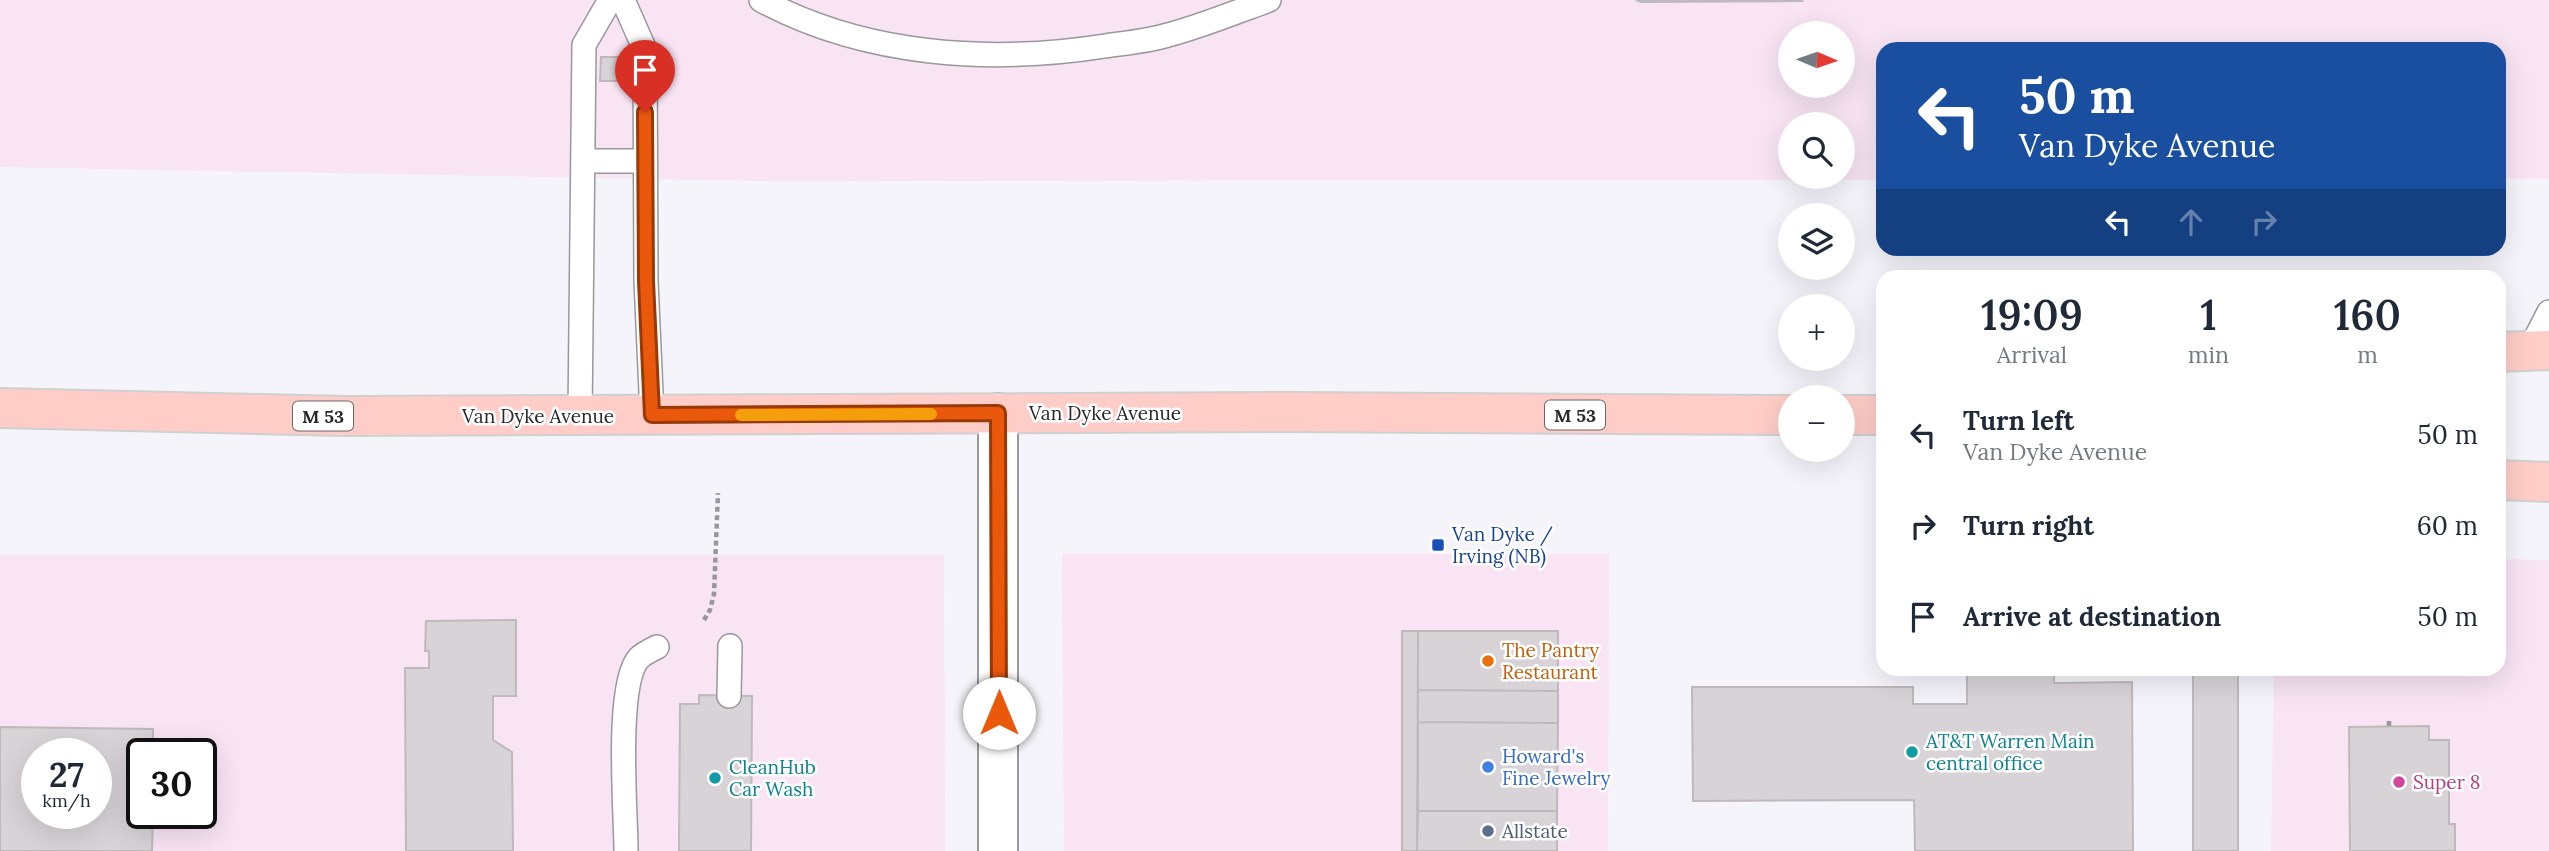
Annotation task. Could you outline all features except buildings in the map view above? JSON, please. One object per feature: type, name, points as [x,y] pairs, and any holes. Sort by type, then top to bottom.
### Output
[{"type":"main road","name":"Van Dyke Avenue","points":[[0,408],[345,416],[1293,412],[1778,415]]},
{"type":"main road","points":[[1855,415],[1876,415]]},
{"type":"main road","points":[[2506,480],[2549,482]]},
{"type":"street","points":[[998,413],[998,851]]},
{"type":"lane","points":[[580,416],[584,45],[610,0]]},
{"type":"lane","points":[[623,0],[645,50],[646,281],[652,415]]},
{"type":"lane","points":[[761,0],[815,24],[901,47],[950,54],[1021,55],[1061,53],[1168,35],[1269,0]]},
{"type":"lane","points":[[583,161],[645,161]]},
{"type":"lane","points":[[2526,351],[2549,312]]},
{"type":"lane","points":[[729,696],[730,646]]},
{"type":"lane","points":[[626,851],[625,710],[628,681],[638,659],[657,647]]},
{"type":"path","points":[[704,620],[713,594],[718,493]]},
{"type":"shaded area","points":[[0,0],[2549,0],[2549,179],[2506,179],[2506,42],[1876,42],[1876,180],[1855,180],[1855,112],[1778,112],[1778,180],[770,181],[0,167]]},
{"type":"shaded area","points":[[1062,554],[1609,554],[1608,851],[1064,851]]},
{"type":"shaded area","points":[[0,555],[944,555],[945,851],[0,851]]},
{"type":"shaded area","points":[[2506,559],[2549,560],[2549,851],[2271,851],[2274,676],[2506,676]]},
{"type":"slow traffic","points":[[741,415],[931,414]]},
{"type":"place","name":"Van Dyke / Irving (NB)","points":[[1438,545]]},
{"type":"place","name":"The Pantry Restaurant","points":[[1488,661]]},
{"type":"place","name":"AT&T Warren Main central office","points":[[1912,752]]},
{"type":"place","name":"Howard's Fine Jewelry","points":[[1488,767]]},
{"type":"place","name":"CleanHub Car Wash","points":[[715,778]]},
{"type":"place","name":"Super 8","points":[[2399,782]]},
{"type":"place","name":"Allstate","points":[[1488,831]]},
{"type":"route","points":[[645,112],[646,281],[652,415],[998,413],[999,713]]}]
